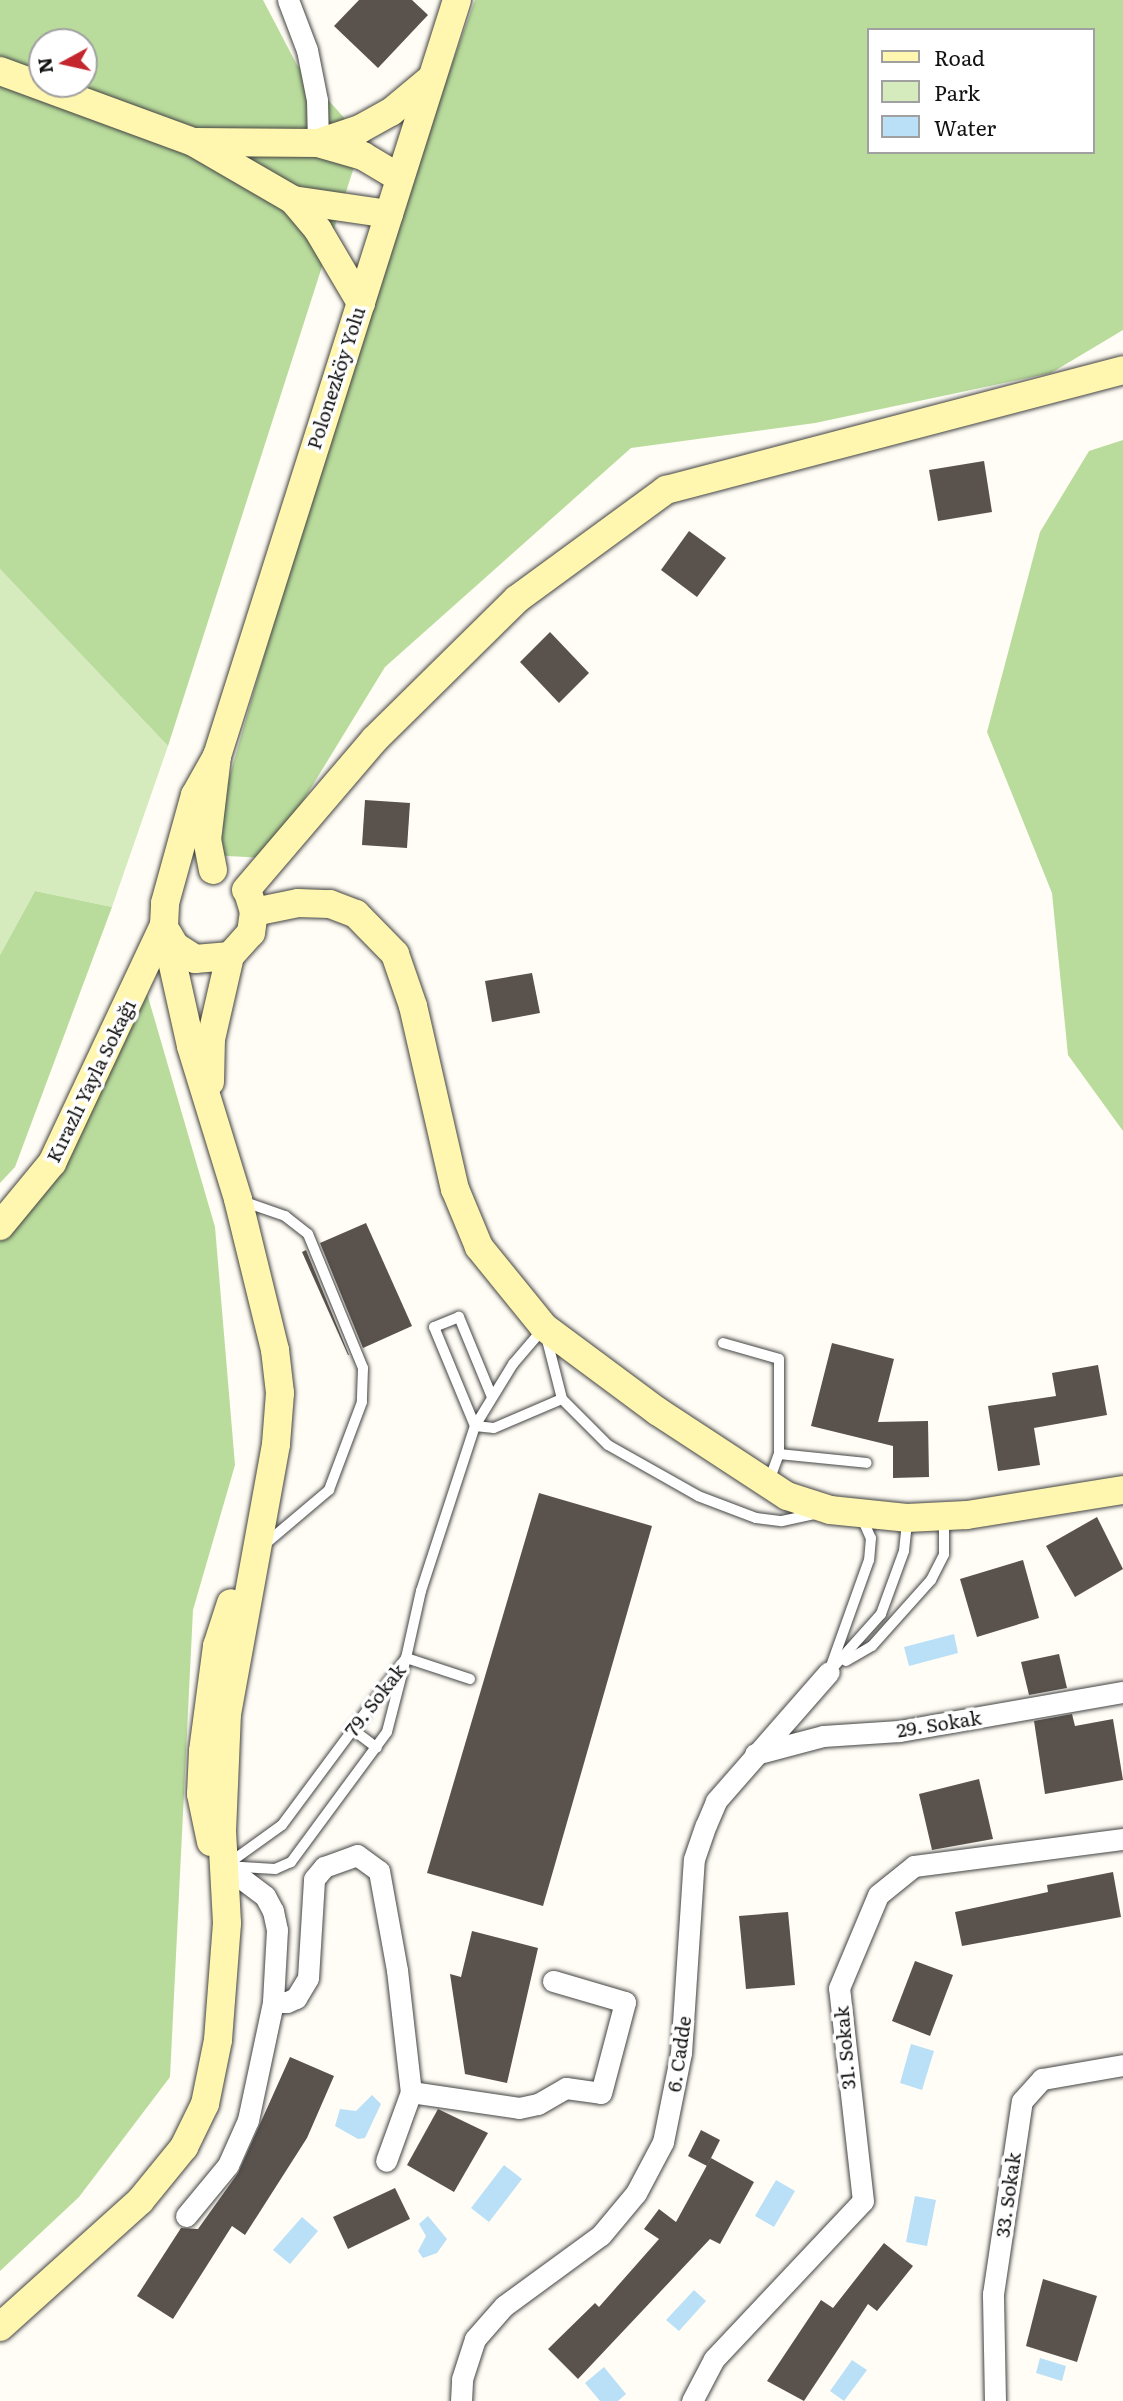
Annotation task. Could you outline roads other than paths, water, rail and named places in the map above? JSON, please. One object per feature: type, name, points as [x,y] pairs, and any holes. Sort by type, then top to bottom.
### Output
[{"type":"street","points":[[288,0],[307,50],[317,100],[318,143]]},
{"type":"street","name":"Polonezköy Yolu","points":[[217,755],[457,0]]},
{"type":"street","points":[[0,71],[193,142],[293,200],[318,230],[361,303]]},
{"type":"street","points":[[318,143],[360,129],[391,112],[432,78]]},
{"type":"street","points":[[193,142],[318,143],[363,156],[400,178]]},
{"type":"street","points":[[293,200],[389,214]]},
{"type":"street","points":[[250,901],[375,739],[517,599],[666,490],[1123,370]]},
{"type":"street","points":[[214,870],[208,840],[217,755]]},
{"type":"street","points":[[0,2327],[140,2201],[184,2147],[205,2104],[218,2040],[227,1923],[225,1866],[205,1827],[203,1751],[217,1646],[235,1590],[254,1553],[276,1444],[280,1393],[275,1350],[238,1199],[210,1098],[191,1046],[164,925],[195,795],[217,755]]},
{"type":"street","points":[[170,892],[189,875],[214,870],[238,880],[250,901],[251,933],[230,956],[211,1039],[210,1098]]},
{"type":"street","points":[[250,901],[330,904],[356,914],[395,954],[414,1006],[455,1189],[479,1247],[544,1327],[657,1411],[787,1496],[830,1510],[907,1518],[944,1516],[1123,1490]]},
{"type":"street","points":[[164,925],[175,946],[195,959],[230,956]]},
{"type":"street","name":"Kırazlı Yayla Sokağı","points":[[0,1226],[52,1163],[164,925]]},
{"type":"street","name":"6. Cadde","points":[[461,2401],[462,2379],[475,2339],[504,2306],[601,2235],[636,2193],[663,2142],[681,2053],[694,1859],[716,1801],[829,1672]]},
{"type":"street","name":"29. Sokak","points":[[755,1754],[823,1736],[899,1731],[1123,1692]]},
{"type":"street","name":"31. Sokak","points":[[692,2401],[714,2360],[863,2201],[839,1988],[878,1895],[914,1866],[1123,1839]]},
{"type":"street","points":[[273,2001],[296,1998],[308,1978],[314,1879],[324,1867],[343,1857],[358,1855],[369,1859],[379,1871],[385,1893],[411,2092],[386,2161]]},
{"type":"street","points":[[186,2216],[228,2165],[248,2120],[273,2001],[273,1911],[265,1896],[225,1866]]},
{"type":"street","points":[[411,2092],[519,2108],[538,2104],[566,2088],[601,2093],[625,2002],[553,1981]]},
{"type":"street","name":"33. Sokak","points":[[995,2401],[993,2294],[1022,2101],[1042,2080],[1123,2065]]},
{"type":"lane","points":[[238,1199],[285,1216],[308,1234],[363,1368],[362,1402],[328,1490],[254,1553]]},
{"type":"lane","points":[[475,1426],[434,1328],[459,1317],[492,1396]]},
{"type":"lane","points":[[470,1679],[406,1658],[428,1569],[475,1426],[492,1396],[544,1327]]},
{"type":"lane","points":[[544,1327],[562,1399],[608,1445],[698,1496],[769,1519],[830,1510]]},
{"type":"lane","points":[[723,1343],[779,1359],[779,1454],[768,1483]]},
{"type":"lane","points":[[475,1426],[494,1428],[562,1399]]},
{"type":"lane","points":[[779,1454],[867,1464]]},
{"type":"lane","points":[[829,1672],[869,1560],[871,1538],[860,1513]]},
{"type":"lane","points":[[829,1672],[872,1646],[931,1580],[944,1554],[944,1516]]},
{"type":"lane","points":[[829,1672],[881,1614],[904,1551],[907,1518]]},
{"type":"lane","name":"79. Sokak","points":[[225,1866],[282,1825],[406,1658]]},
{"type":"lane","name":"79. Sokak","points":[[225,1866],[275,1870],[291,1861],[387,1732],[406,1658]]},
{"type":"lane","points":[[352,1729],[377,1748]]},
{"type":"water","points":[[954,1634],[958,1653],[909,1666],[904,1647]]},
{"type":"water","points":[[911,2044],[934,2051],[922,2090],[900,2083]]},
{"type":"water","points":[[372,2095],[381,2104],[365,2138],[358,2139],[335,2126],[340,2109],[356,2111]]},
{"type":"water","points":[[504,2165],[522,2179],[489,2222],[471,2208]]},
{"type":"water","points":[[776,2180],[795,2191],[774,2227],[755,2216]]},
{"type":"water","points":[[915,2196],[936,2200],[927,2246],[906,2242]]},
{"type":"water","points":[[428,2216],[447,2239],[437,2253],[423,2258],[418,2251],[426,2236],[419,2224]]},
{"type":"water","points":[[302,2217],[318,2231],[290,2264],[273,2250]]},
{"type":"water","points":[[694,2290],[706,2301],[679,2331],[666,2320]]},
{"type":"water","points":[[1040,2358],[1066,2366],[1062,2381],[1036,2373]]},
{"type":"water","points":[[852,2360],[867,2370],[844,2401],[830,2391]]},
{"type":"water","points":[[604,2367],[626,2394],[618,2401],[600,2401],[585,2383]]}]
